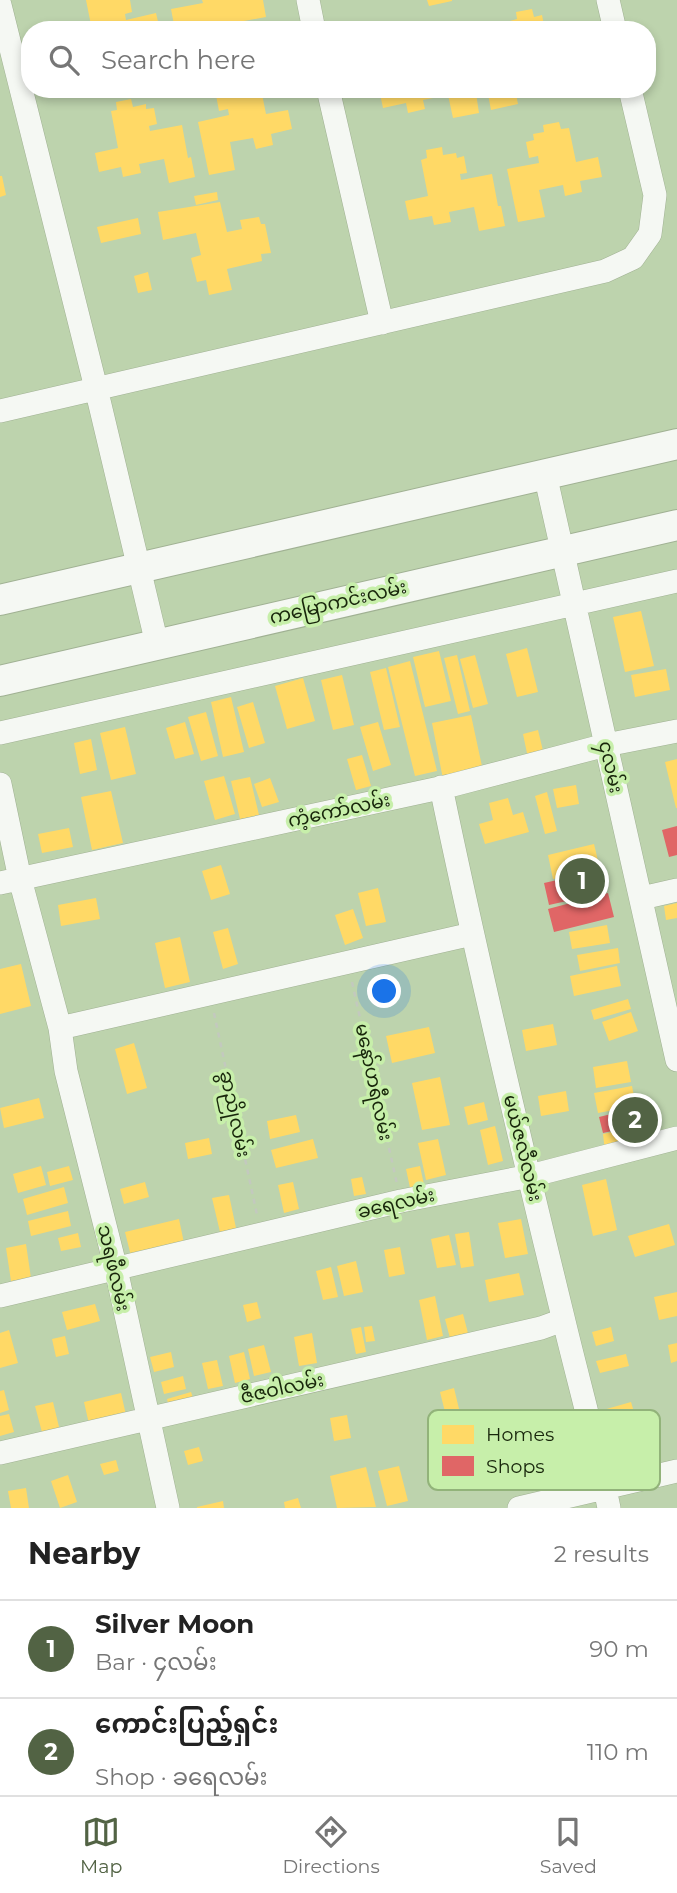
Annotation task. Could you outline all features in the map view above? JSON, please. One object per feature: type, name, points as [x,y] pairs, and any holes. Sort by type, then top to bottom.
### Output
[{"type":"main road","points":[[0,600],[138,566],[677,444]]},
{"type":"main road","name":"ကမြောကင်းလမ်း","points":[[0,681],[677,525]]},
{"type":"street","points":[[308,0],[312,21]]},
{"type":"street","points":[[608,0],[613,21]]},
{"type":"street","points":[[0,5],[21,89]]},
{"type":"street","points":[[23,98],[96,388],[156,644]]},
{"type":"street","points":[[330,98],[382,323]]},
{"type":"street","points":[[0,411],[605,271],[633,258],[650,234],[655,195],[631,98]]},
{"type":"street","name":"၄လမ်း","points":[[545,474],[677,1060]]},
{"type":"street","points":[[0,733],[677,581]]},
{"type":"street","name":"ကံ့ကော်လမ်း","points":[[10,881],[442,787],[677,731]]},
{"type":"street","name":"သရဖီလမ်း","points":[[0,783],[10,881],[60,1028],[65,1071],[116,1269],[168,1508]]},
{"type":"street","name":"မယ်ဇလီလမ်း","points":[[442,787],[472,934],[587,1410]]},
{"type":"street","points":[[642,898],[677,890]]},
{"type":"street","points":[[60,1028],[472,934]]},
{"type":"street","name":"ခရေလမ်း","points":[[0,1296],[401,1200],[530,1176],[677,1138]]},
{"type":"street","name":"ဇီဇဝါလမ်း","points":[[0,1453],[380,1367],[564,1320]]},
{"type":"street","points":[[660,1478],[677,1471]]},
{"type":"street","points":[[519,1508],[607,1498],[628,1490]]},
{"type":"path","name":"မနော်ဟရီလမ်း","points":[[348,963],[401,1200]]},
{"type":"path","name":"ခွာညိုလမ်း","points":[[210,995],[261,1232]]},
{"type":"building: Homes","points":[[86,0],[130,0],[132,12],[125,14],[126,20],[156,13],[158,21],[90,21]]},
{"type":"building: Homes","points":[[202,0],[263,0],[266,17],[244,21],[173,21],[171,9],[203,3]]},
{"type":"building: Homes","points":[[427,0],[452,0],[452,1],[429,6]]},
{"type":"building: Homes","points":[[532,9],[534,17],[542,15],[543,21],[510,21],[517,19],[516,12]]},
{"type":"building: Homes","points":[[217,98],[263,98],[266,114],[288,110],[292,129],[271,134],[273,145],[256,149],[253,138],[230,142],[235,170],[209,175],[198,122],[229,115],[228,109],[219,111]]},
{"type":"building: Homes","points":[[381,98],[433,98],[423,100],[425,109],[408,113],[406,103],[383,108]]},
{"type":"building: Homes","points":[[449,98],[477,98],[479,113],[453,118]]},
{"type":"building: Homes","points":[[489,98],[517,98],[518,104],[491,110]]},
{"type":"building: Homes","points":[[131,99],[133,107],[146,104],[146,109],[154,108],[157,124],[149,126],[150,131],[182,125],[188,158],[191,157],[195,177],[169,183],[164,159],[139,164],[141,173],[123,177],[121,167],[99,172],[95,153],[118,148],[111,111],[117,110],[116,102]]},
{"type":"building: Homes","points":[[559,122],[561,129],[569,128],[576,162],[598,157],[602,177],[580,181],[582,192],[565,196],[563,185],[539,190],[545,217],[518,222],[507,169],[539,163],[538,156],[529,158],[526,142],[534,140],[533,134],[544,132],[543,125]]},
{"type":"building: Homes","points":[[442,147],[443,155],[456,153],[457,158],[464,156],[467,173],[460,174],[461,180],[492,174],[505,226],[479,231],[474,207],[449,212],[451,222],[434,225],[432,216],[409,220],[405,201],[428,196],[421,160],[427,158],[426,150]]},
{"type":"building: Homes","points":[[0,176],[6,195],[0,197]]},
{"type":"building: Homes","points":[[217,192],[218,200],[196,205],[194,196]]},
{"type":"building: Homes","points":[[220,202],[227,232],[242,229],[240,220],[259,217],[261,224],[265,224],[271,253],[261,254],[262,261],[227,269],[232,290],[209,295],[206,280],[197,282],[191,258],[201,255],[196,233],[163,240],[158,212]]},
{"type":"building: Homes","points":[[138,218],[141,234],[101,243],[97,227]]},
{"type":"building: Homes","points":[[148,272],[152,290],[138,293],[134,276]]},
{"type":"building: Homes","points":[[641,611],[654,666],[625,672],[613,617]]},
{"type":"building: Homes","points":[[527,648],[538,692],[517,697],[506,654]]},
{"type":"building: Homes","points":[[439,651],[451,701],[425,707],[413,657]]},
{"type":"building: Homes","points":[[457,655],[470,711],[458,714],[444,658]]},
{"type":"building: Homes","points":[[475,655],[488,704],[473,708],[460,659]]},
{"type":"building: Homes","points":[[410,661],[437,771],[415,776],[388,667]]},
{"type":"building: Homes","points":[[386,668],[400,727],[384,730],[370,672]]},
{"type":"building: Homes","points":[[666,669],[670,690],[635,697],[631,675]]},
{"type":"building: Homes","points":[[342,675],[354,725],[333,730],[321,680]]},
{"type":"building: Homes","points":[[303,678],[315,721],[287,729],[275,686]]},
{"type":"building: Homes","points":[[231,697],[244,752],[223,757],[211,702]]},
{"type":"building: Homes","points":[[253,702],[265,743],[249,748],[237,707]]},
{"type":"building: Homes","points":[[206,712],[218,756],[201,761],[188,717]]},
{"type":"building: Homes","points":[[471,715],[483,771],[443,779],[432,723]]},
{"type":"building: Homes","points":[[185,722],[194,754],[175,759],[166,728]]},
{"type":"building: Homes","points":[[378,722],[391,765],[373,771],[360,727]]},
{"type":"building: Homes","points":[[125,727],[136,774],[111,780],[100,733]]},
{"type":"building: Homes","points":[[538,730],[544,755],[528,758],[523,734]]},
{"type":"building: Homes","points":[[91,739],[97,770],[80,774],[74,743]]},
{"type":"building: Homes","points":[[362,755],[371,786],[356,790],[347,759]]},
{"type":"building: Homes","points":[[677,759],[677,808],[676,808],[665,762]]},
{"type":"building: Homes","points":[[224,776],[235,814],[215,820],[204,781]]},
{"type":"building: Homes","points":[[250,777],[259,815],[240,819],[231,781]]},
{"type":"building: Homes","points":[[270,778],[279,802],[262,807],[254,784]]},
{"type":"building: Homes","points":[[576,785],[579,804],[557,808],[553,789]]},
{"type":"building: Homes","points":[[111,791],[123,843],[92,850],[81,797]]},
{"type":"building: Homes","points":[[547,792],[557,831],[545,834],[535,796]]},
{"type":"building: Homes","points":[[508,798],[513,815],[523,812],[529,832],[485,844],[479,824],[493,820],[489,803]]},
{"type":"building: Homes","points":[[69,828],[73,847],[42,853],[38,834]]},
{"type":"building: Homes","points":[[594,844],[600,869],[553,879],[548,855]]},
{"type":"building: Homes","points":[[221,865],[230,894],[211,900],[202,871]]},
{"type":"building: Homes","points":[[378,888],[386,922],[366,926],[358,893]]},
{"type":"building: Homes","points":[[96,898],[100,919],[61,926],[58,905]]},
{"type":"building: Homes","points":[[677,903],[677,918],[666,920],[664,906]]},
{"type":"building: Homes","points":[[353,909],[363,938],[345,945],[335,915]]},
{"type":"building: Homes","points":[[607,925],[610,943],[572,949],[569,932]]},
{"type":"building: Homes","points":[[228,928],[238,964],[223,969],[213,932]]},
{"type":"building: Homes","points":[[180,937],[190,982],[165,988],[155,943]]},
{"type":"building: Homes","points":[[618,948],[620,963],[580,971],[577,955]]},
{"type":"building: Homes","points":[[21,964],[31,1006],[0,1014],[0,969]]},
{"type":"building: Homes","points":[[617,966],[621,986],[574,996],[570,976]]},
{"type":"building: Homes","points":[[628,999],[631,1009],[594,1020],[591,1010]]},
{"type":"building: Homes","points":[[631,1012],[638,1031],[609,1041],[602,1022]]},
{"type":"building: Homes","points":[[553,1024],[557,1045],[526,1051],[522,1030]]},
{"type":"building: Homes","points":[[429,1027],[435,1053],[392,1063],[386,1036]]},
{"type":"building: Homes","points":[[134,1043],[147,1088],[127,1094],[115,1049]]},
{"type":"building: Homes","points":[[627,1061],[631,1082],[596,1088],[593,1067]]},
{"type":"building: Homes","points":[[440,1077],[450,1125],[422,1130],[412,1083]]},
{"type":"building: Homes","points":[[632,1086],[636,1106],[598,1113],[594,1093]]},
{"type":"building: Homes","points":[[566,1091],[569,1111],[541,1116],[538,1096]]},
{"type":"building: Homes","points":[[39,1098],[44,1118],[4,1128],[0,1108]]},
{"type":"building: Homes","points":[[484,1102],[488,1120],[468,1125],[464,1107]]},
{"type":"building: Homes","points":[[296,1115],[300,1132],[270,1139],[267,1121]]},
{"type":"building: Homes","points":[[653,1123],[657,1142],[605,1152],[603,1134]]},
{"type":"building: Homes","points":[[495,1126],[503,1161],[488,1165],[480,1130]]},
{"type":"building: Homes","points":[[209,1138],[212,1154],[188,1159],[185,1143]]},
{"type":"building: Homes","points":[[313,1139],[318,1158],[276,1168],[271,1150]]},
{"type":"building: Homes","points":[[438,1139],[446,1175],[426,1180],[418,1143]]},
{"type":"building: Homes","points":[[41,1166],[46,1185],[18,1193],[13,1174]]},
{"type":"building: Homes","points":[[69,1166],[73,1180],[50,1186],[47,1172]]},
{"type":"building: Homes","points":[[420,1166],[426,1194],[412,1197],[406,1169]]},
{"type":"building: Homes","points":[[362,1177],[366,1194],[354,1196],[351,1179]]},
{"type":"building: Homes","points":[[606,1179],[617,1230],[593,1236],[582,1185]]},
{"type":"building: Homes","points":[[145,1182],[149,1197],[124,1204],[120,1189]]},
{"type":"building: Homes","points":[[293,1182],[299,1209],[284,1213],[278,1185]]},
{"type":"building: Homes","points":[[64,1187],[68,1203],[27,1215],[23,1199]]},
{"type":"building: Homes","points":[[229,1195],[236,1228],[220,1232],[212,1198]]},
{"type":"building: Homes","points":[[68,1211],[71,1226],[31,1236],[28,1221]]},
{"type":"building: Homes","points":[[179,1219],[184,1243],[131,1256],[125,1232]]},
{"type":"building: Homes","points":[[521,1219],[528,1254],[505,1258],[498,1223]]},
{"type":"building: Homes","points":[[669,1224],[675,1245],[635,1257],[628,1236]]},
{"type":"building: Homes","points":[[469,1232],[474,1266],[461,1268],[455,1234]]},
{"type":"building: Homes","points":[[78,1233],[81,1247],[61,1251],[58,1238]]},
{"type":"building: Homes","points":[[449,1235],[456,1265],[437,1268],[431,1239]]},
{"type":"building: Homes","points":[[26,1244],[31,1278],[11,1281],[6,1248]]},
{"type":"building: Homes","points":[[400,1247],[405,1274],[389,1277],[384,1250]]},
{"type":"building: Homes","points":[[356,1261],[363,1292],[344,1296],[337,1266]]},
{"type":"building: Homes","points":[[331,1267],[338,1297],[323,1300],[316,1271]]},
{"type":"building: Homes","points":[[519,1273],[524,1295],[489,1302],[485,1280]]},
{"type":"building: Homes","points":[[677,1292],[677,1316],[659,1320],[654,1297]]},
{"type":"building: Homes","points":[[435,1296],[443,1336],[427,1340],[419,1300]]},
{"type":"building: Homes","points":[[257,1302],[261,1318],[247,1322],[243,1305]]},
{"type":"building: Homes","points":[[95,1304],[100,1321],[67,1330],[62,1312]]},
{"type":"building: Homes","points":[[463,1314],[469,1337],[451,1342],[445,1319]]},
{"type":"building: Homes","points":[[372,1326],[375,1341],[366,1342],[364,1327]]},
{"type":"building: Homes","points":[[361,1327],[366,1352],[356,1354],[351,1329]]},
{"type":"building: Homes","points":[[611,1327],[614,1341],[596,1346],[592,1332]]},
{"type":"building: Homes","points":[[9,1330],[18,1363],[0,1368],[0,1333]]},
{"type":"building: Homes","points":[[312,1333],[317,1363],[299,1366],[294,1337]]},
{"type":"building: Homes","points":[[65,1336],[69,1354],[56,1357],[52,1339]]},
{"type":"building: Homes","points":[[677,1343],[677,1361],[671,1363],[668,1345]]},
{"type":"building: Homes","points":[[264,1345],[271,1372],[254,1376],[248,1349]]},
{"type":"building: Homes","points":[[171,1352],[174,1367],[154,1372],[150,1357]]},
{"type":"building: Homes","points":[[244,1352],[250,1379],[235,1383],[229,1356]]},
{"type":"building: Homes","points":[[626,1354],[629,1366],[600,1373],[596,1361]]},
{"type":"building: Homes","points":[[217,1360],[223,1386],[208,1389],[202,1363]]},
{"type":"building: Homes","points":[[183,1376],[186,1389],[164,1394],[161,1382]]},
{"type":"building: Homes","points":[[454,1388],[459,1410],[444,1410],[440,1392]]},
{"type":"building: Homes","points":[[4,1390],[9,1410],[0,1413],[0,1391]]},
{"type":"building: Homes","points":[[191,1392],[195,1404],[170,1411],[167,1399]]},
{"type":"building: Homes","points":[[121,1393],[126,1415],[89,1424],[84,1402]]},
{"type":"building: Homes","points":[[53,1402],[60,1431],[43,1436],[35,1406]]},
{"type":"building: Homes","points":[[631,1402],[633,1410],[603,1410]]},
{"type":"building: Homes","points":[[9,1414],[14,1432],[0,1436],[0,1416]]},
{"type":"building: Homes","points":[[347,1415],[351,1438],[334,1441],[330,1418]]},
{"type":"building: Homes","points":[[199,1447],[203,1461],[188,1465],[184,1451]]},
{"type":"building: Homes","points":[[116,1460],[119,1471],[104,1475],[100,1464]]},
{"type":"building: Homes","points":[[399,1466],[408,1501],[387,1506],[378,1471]]},
{"type":"building: Homes","points":[[366,1467],[376,1507],[337,1508],[330,1476]]},
{"type":"building: Homes","points":[[68,1475],[77,1502],[60,1508],[51,1481]]},
{"type":"building: Homes","points":[[26,1488],[29,1508],[11,1508],[8,1491]]},
{"type":"building: Homes","points":[[298,1498],[301,1508],[285,1508],[284,1502]]},
{"type":"building: Homes","points":[[223,1501],[224,1508],[197,1508],[197,1507]]},
{"type":"building: Shops","points":[[677,826],[677,855],[669,857],[662,830]]},
{"type":"building: Shops","points":[[593,872],[598,894],[549,905],[544,883]]},
{"type":"building: Shops","points":[[608,893],[614,917],[554,932],[548,909]]},
{"type":"building: Shops","points":[[644,1106],[647,1123],[603,1133],[599,1117]]},
{"type":"place","name":"Silver Moon","points":[[582,881]]},
{"type":"place","name":"ကောင်းပြည့်ရှင်း","points":[[635,1120]]}]
